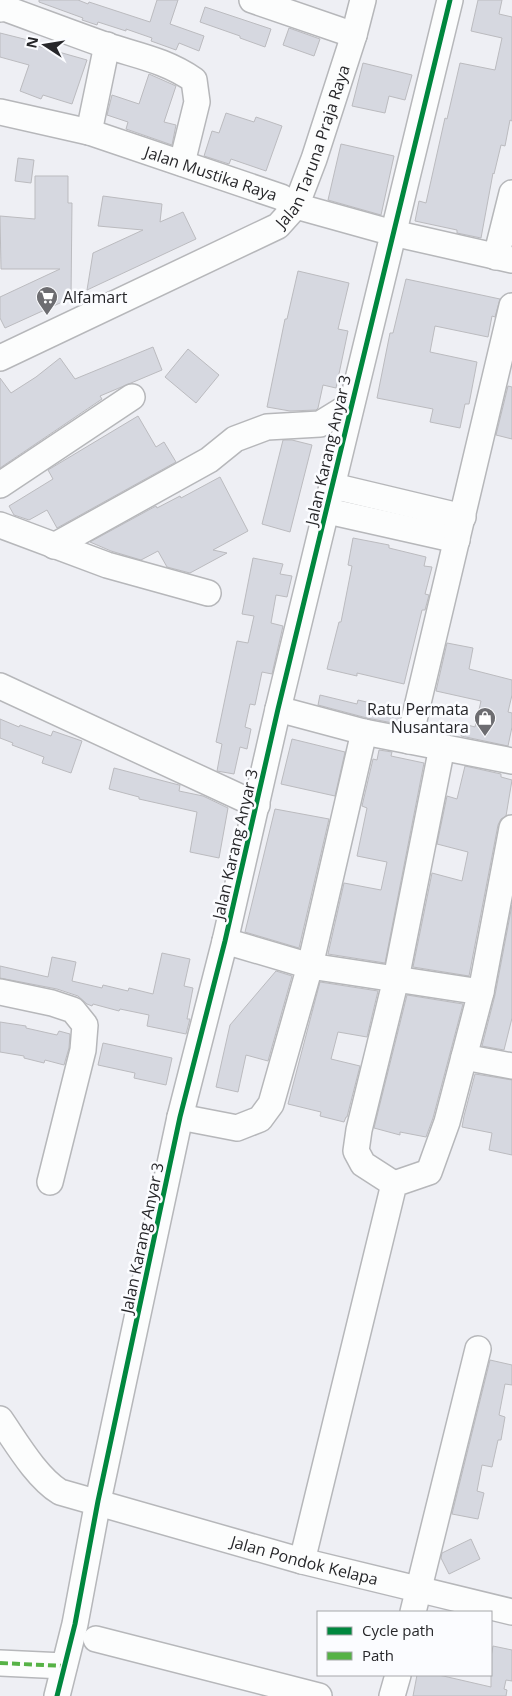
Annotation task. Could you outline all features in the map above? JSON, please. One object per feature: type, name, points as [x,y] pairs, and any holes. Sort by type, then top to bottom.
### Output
[{"type":"street","points":[[252,0],[354,35]]},
{"type":"street","name":"Jalan Taruna Praja Raya","points":[[0,358],[278,226],[296,206],[314,160],[354,35],[363,0]]},
{"type":"street","name":"Jalan Karang Anyar 3","points":[[57,1696],[75,1624],[98,1501],[180,1117],[225,941],[278,709],[328,511],[351,405],[450,0]]},
{"type":"street","points":[[0,9],[4,8],[107,45],[154,59],[177,68],[194,80],[197,102],[182,163]]},
{"type":"street","points":[[89,132],[107,45]]},
{"type":"street","name":"Jalan Mustika Raya","points":[[0,112],[89,132],[281,197],[296,206]]},
{"type":"street","name":"Jalan Mustika Raya","points":[[0,124],[89,144],[277,207],[296,206]]},
{"type":"street","points":[[296,206],[393,233],[504,258],[512,193]]},
{"type":"street","points":[[409,741],[460,528],[507,348],[512,306]]},
{"type":"street","points":[[0,486],[132,397]]},
{"type":"street","points":[[54,546],[209,460],[234,439],[267,427],[320,424],[351,405]]},
{"type":"street","points":[[333,486],[460,528]]},
{"type":"street","points":[[328,511],[460,528]]},
{"type":"street","points":[[0,525],[106,565],[208,593]]},
{"type":"street","points":[[0,686],[257,805]]},
{"type":"street","points":[[278,709],[364,732],[511,758]]},
{"type":"street","points":[[180,1117],[237,1128],[260,1119],[271,1104],[310,966],[364,732]]},
{"type":"street","points":[[394,1184],[363,1164],[356,1151],[359,1130],[396,979],[442,747]]},
{"type":"street","points":[[394,1184],[429,1172],[447,1122],[481,992],[512,828]]},
{"type":"street","points":[[225,941],[310,966],[481,992]]},
{"type":"street","points":[[0,992],[52,1003],[73,1010],[85,1025],[83,1050],[50,1182]]},
{"type":"street","points":[[464,1057],[512,1066]]},
{"type":"street","points":[[302,1561],[394,1184]]},
{"type":"street","points":[[416,1601],[478,1350]]},
{"type":"street","name":"Jalan Pondok Kelapa","points":[[0,1419],[23,1452],[51,1486],[60,1492],[98,1501],[302,1561],[416,1601],[512,1612]]},
{"type":"street","points":[[96,1639],[319,1696]]},
{"type":"street","points":[[0,1663],[64,1666]]},
{"type":"street","points":[[392,1696],[398,1676]]},
{"type":"building","points":[[39,0],[78,0],[88,4],[89,2],[150,22],[157,0],[178,0],[170,24],[204,36],[199,51],[179,43],[176,50],[151,41],[152,38],[126,29],[126,31],[98,22],[97,25],[82,20],[83,18],[39,2]]},
{"type":"building","points":[[478,0],[502,0],[499,14],[512,17],[512,121],[510,120],[505,146],[501,145],[493,173],[481,238],[457,233],[457,230],[415,221],[419,201],[426,203],[445,118],[447,119],[460,63],[495,70],[502,38],[471,31]]},
{"type":"building","points":[[205,7],[271,29],[265,47],[200,22]]},
{"type":"building","points":[[289,28],[320,39],[314,56],[283,45]]},
{"type":"building","points":[[0,33],[28,40],[27,43],[87,60],[72,104],[43,95],[41,99],[20,91],[29,65],[0,57]]},
{"type":"building","points":[[363,63],[412,75],[405,100],[389,96],[385,113],[352,106]]},
{"type":"building","points":[[149,74],[176,86],[164,122],[176,125],[172,145],[126,129],[128,122],[107,115],[112,95],[139,104]]},
{"type":"building","points":[[226,113],[254,122],[256,117],[282,126],[266,171],[231,159],[229,164],[204,156],[212,131],[219,133]]},
{"type":"building","points":[[341,144],[394,156],[381,215],[328,200]]},
{"type":"building","points":[[18,158],[34,160],[31,183],[15,181]]},
{"type":"building","points":[[35,176],[68,176],[68,203],[72,203],[71,298],[5,328],[0,318],[0,297],[60,269],[1,269],[0,216],[35,219]]},
{"type":"building","points":[[103,196],[162,204],[160,222],[183,212],[196,239],[87,290],[93,253],[143,230],[98,226]]},
{"type":"building","points":[[298,271],[349,283],[338,329],[348,331],[336,388],[323,385],[316,410],[290,411],[267,407],[285,319],[287,319]]},
{"type":"building","points":[[406,279],[500,299],[495,317],[492,316],[488,337],[435,326],[430,352],[477,362],[469,404],[465,404],[460,428],[430,422],[433,409],[377,398],[390,333],[393,333]]},
{"type":"building","points":[[153,347],[162,370],[100,396],[102,399],[0,468],[0,378],[11,393],[36,377],[60,358],[75,379]]},
{"type":"building","points":[[188,349],[219,375],[196,403],[165,377]]},
{"type":"building","points":[[508,386],[512,387],[512,439],[496,435]]},
{"type":"building","points":[[138,416],[156,447],[164,442],[176,462],[57,528],[47,510],[29,520],[14,515],[9,506],[53,479],[48,470]]},
{"type":"building","points":[[283,440],[292,440],[312,445],[290,532],[262,524]]},
{"type":"building","points":[[220,477],[248,531],[213,550],[227,553],[190,573],[167,567],[158,551],[141,560],[90,542],[156,506],[157,508],[180,496],[181,498]]},
{"type":"building","points":[[353,538],[389,545],[389,548],[426,557],[424,566],[432,567],[425,594],[429,595],[425,610],[422,610],[404,684],[357,673],[357,676],[327,669],[339,622],[341,622],[352,566],[348,565]]},
{"type":"building","points":[[253,558],[283,564],[280,574],[292,576],[287,597],[276,595],[271,623],[283,626],[272,674],[262,672],[255,705],[250,704],[245,727],[251,729],[247,749],[240,747],[234,774],[217,771],[222,744],[216,742],[237,641],[248,643],[254,616],[242,614]]},
{"type":"building","points":[[447,643],[473,648],[469,669],[512,680],[512,695],[508,712],[512,713],[512,727],[508,746],[461,736],[464,724],[475,727],[481,701],[436,691]]},
{"type":"building","points":[[320,695],[357,704],[358,700],[401,710],[398,724],[318,705]]},
{"type":"building","points":[[0,719],[19,727],[20,725],[51,736],[53,731],[82,741],[71,773],[42,763],[44,757],[12,745],[13,743],[0,738]]},
{"type":"building","points":[[292,739],[345,752],[335,796],[281,784]]},
{"type":"building","points":[[379,750],[392,752],[391,756],[424,763],[385,963],[328,954],[344,883],[381,890],[387,862],[357,856],[367,808],[362,806],[373,759],[377,760]]},
{"type":"building","points":[[465,766],[501,774],[501,777],[512,780],[506,816],[501,819],[498,825],[469,976],[413,967],[432,873],[462,881],[468,852],[437,844],[447,796],[457,799]]},
{"type":"building","points":[[114,768],[180,785],[179,791],[203,796],[228,808],[219,858],[190,852],[197,812],[139,799],[139,797],[109,789]]},
{"type":"building","points":[[275,809],[329,819],[299,948],[245,932]]},
{"type":"building","points":[[512,905],[512,1018],[504,1050],[482,1046],[495,995]]},
{"type":"building","points":[[162,953],[190,959],[184,986],[193,988],[187,1019],[190,1019],[186,1034],[147,1026],[149,1015],[120,1009],[119,1011],[93,1004],[92,1006],[78,996],[57,989],[0,978],[0,966],[48,977],[52,957],[76,962],[72,981],[102,988],[103,985],[128,991],[129,988],[153,994]]},
{"type":"building","points":[[276,971],[292,976],[268,1061],[246,1055],[238,1092],[216,1087],[230,1025]]},
{"type":"building","points":[[320,982],[378,991],[367,1037],[338,1032],[331,1059],[360,1066],[347,1117],[344,1122],[320,1116],[321,1112],[288,1104]]},
{"type":"building","points":[[407,995],[463,1004],[433,1118],[426,1137],[400,1132],[400,1135],[374,1128]]},
{"type":"building","points":[[0,1022],[26,1026],[26,1028],[57,1035],[59,1031],[70,1034],[69,1048],[64,1065],[45,1060],[44,1063],[24,1058],[24,1056],[0,1052]]},
{"type":"building","points":[[103,1043],[172,1058],[166,1085],[134,1078],[135,1073],[98,1065]]},
{"type":"building","points":[[475,1074],[512,1080],[512,1155],[489,1150],[492,1133],[462,1127]]},
{"type":"building","points":[[490,1360],[512,1365],[512,1385],[505,1384],[499,1415],[505,1417],[501,1440],[498,1440],[492,1467],[482,1465],[477,1491],[484,1493],[478,1519],[452,1514]]},
{"type":"building","points":[[471,1539],[480,1559],[449,1574],[441,1558],[442,1553]]},
{"type":"building","points":[[493,1646],[512,1650],[512,1681],[506,1680],[504,1689],[507,1690],[506,1696],[413,1696],[417,1676],[443,1676],[491,1687]]},
{"type":"marked path","points":[[0,1663],[64,1666]]},
{"type":"cycle path","points":[[57,1696],[75,1624],[98,1501],[180,1117],[225,941],[278,709],[450,0]]},
{"type":"place","name":"Alfamart","points":[[47,316]]},
{"type":"place","name":"Ratu Permata Nusantara","points":[[485,737]]}]
